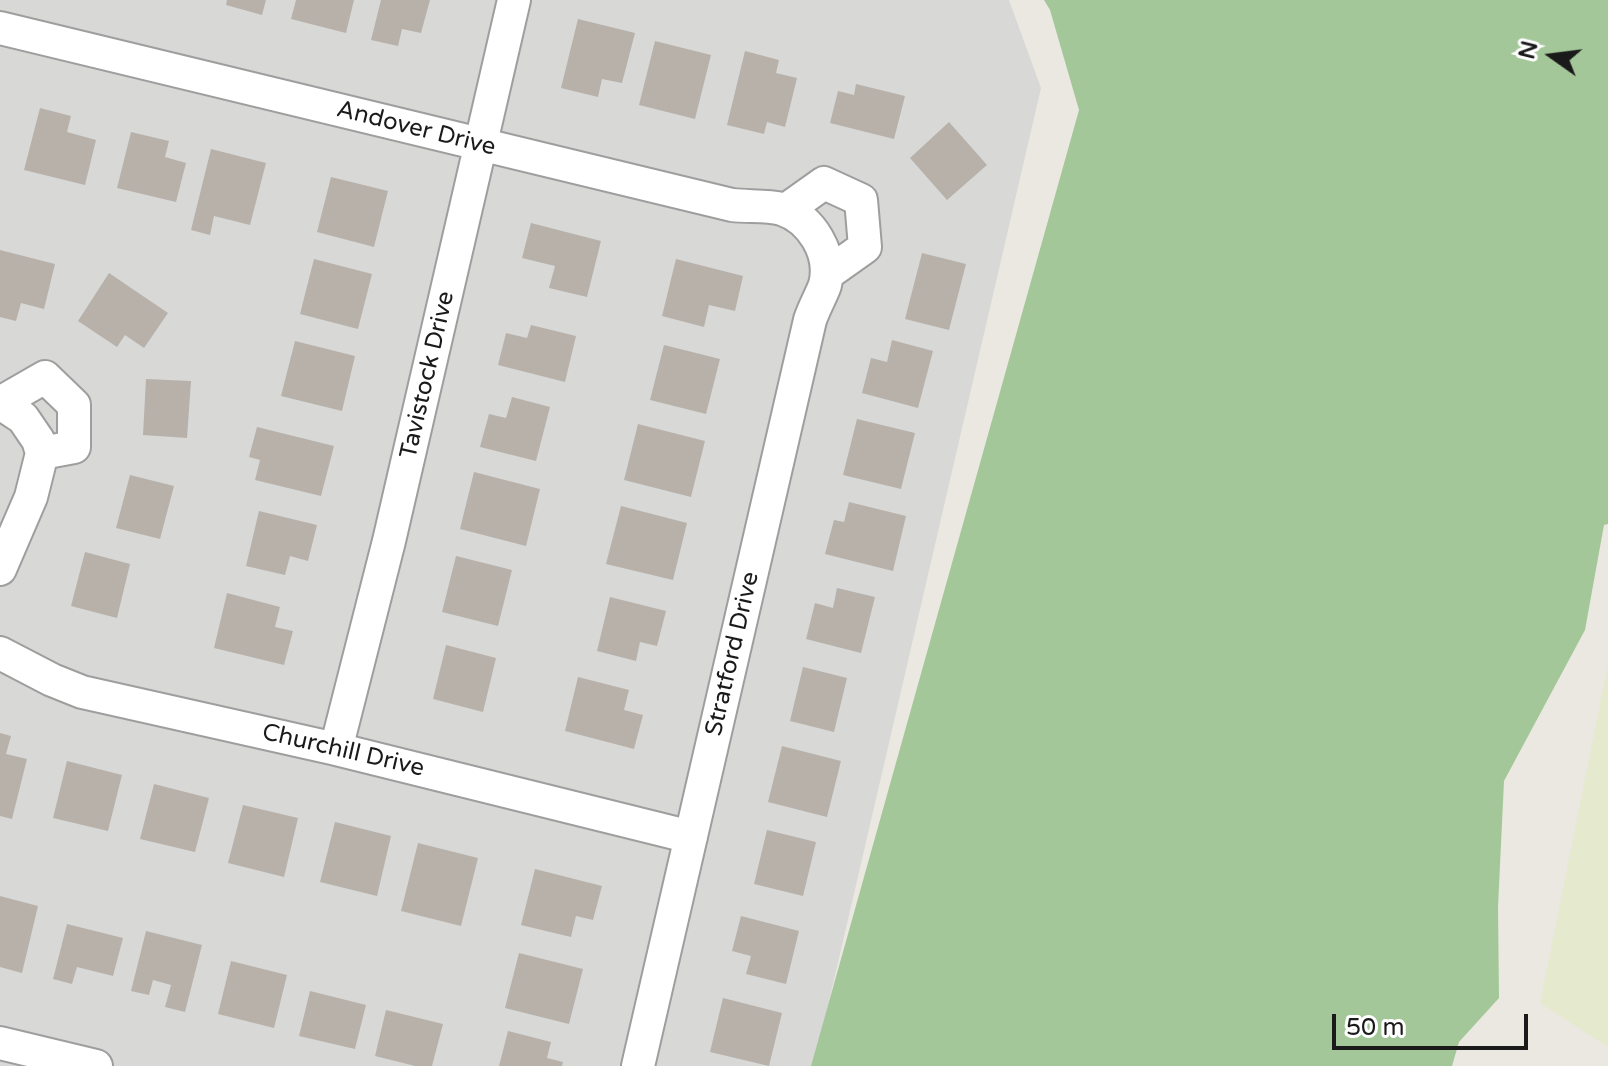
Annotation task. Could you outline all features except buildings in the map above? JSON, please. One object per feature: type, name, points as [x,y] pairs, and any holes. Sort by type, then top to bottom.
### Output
[{"type":"street","name":"Tavistock Drive","points":[[336,749],[389,541],[514,0]]},
{"type":"street","name":"Andover Drive","points":[[0,28],[732,205],[786,210]]},
{"type":"street","points":[[824,183],[861,200],[865,247],[824,259],[808,225],[786,210],[824,183]]},
{"type":"street","name":"Stratford Drive","points":[[638,1066],[810,320],[824,287],[824,259]]},
{"type":"street","points":[[0,569],[31,497],[42,453],[32,428],[0,403],[45,377],[74,405],[74,447],[42,453]]},
{"type":"street","name":"Churchill Drive","points":[[0,653],[42,676],[82,692],[336,749],[691,837]]},
{"type":"street","points":[[0,1043],[96,1066]]},
{"type":"shaded area","points":[[0,0],[1009,0],[1041,88],[814,1066],[0,1066]]},
{"type":"green space","points":[[1044,0],[1608,0],[1608,524],[1604,525],[1585,630],[1504,781],[1498,907],[1499,998],[1459,1042],[1452,1066],[811,1066],[1079,110],[1050,10]]},
{"type":"green space","points":[[1608,664],[1608,1047],[1540,1003]]}]
